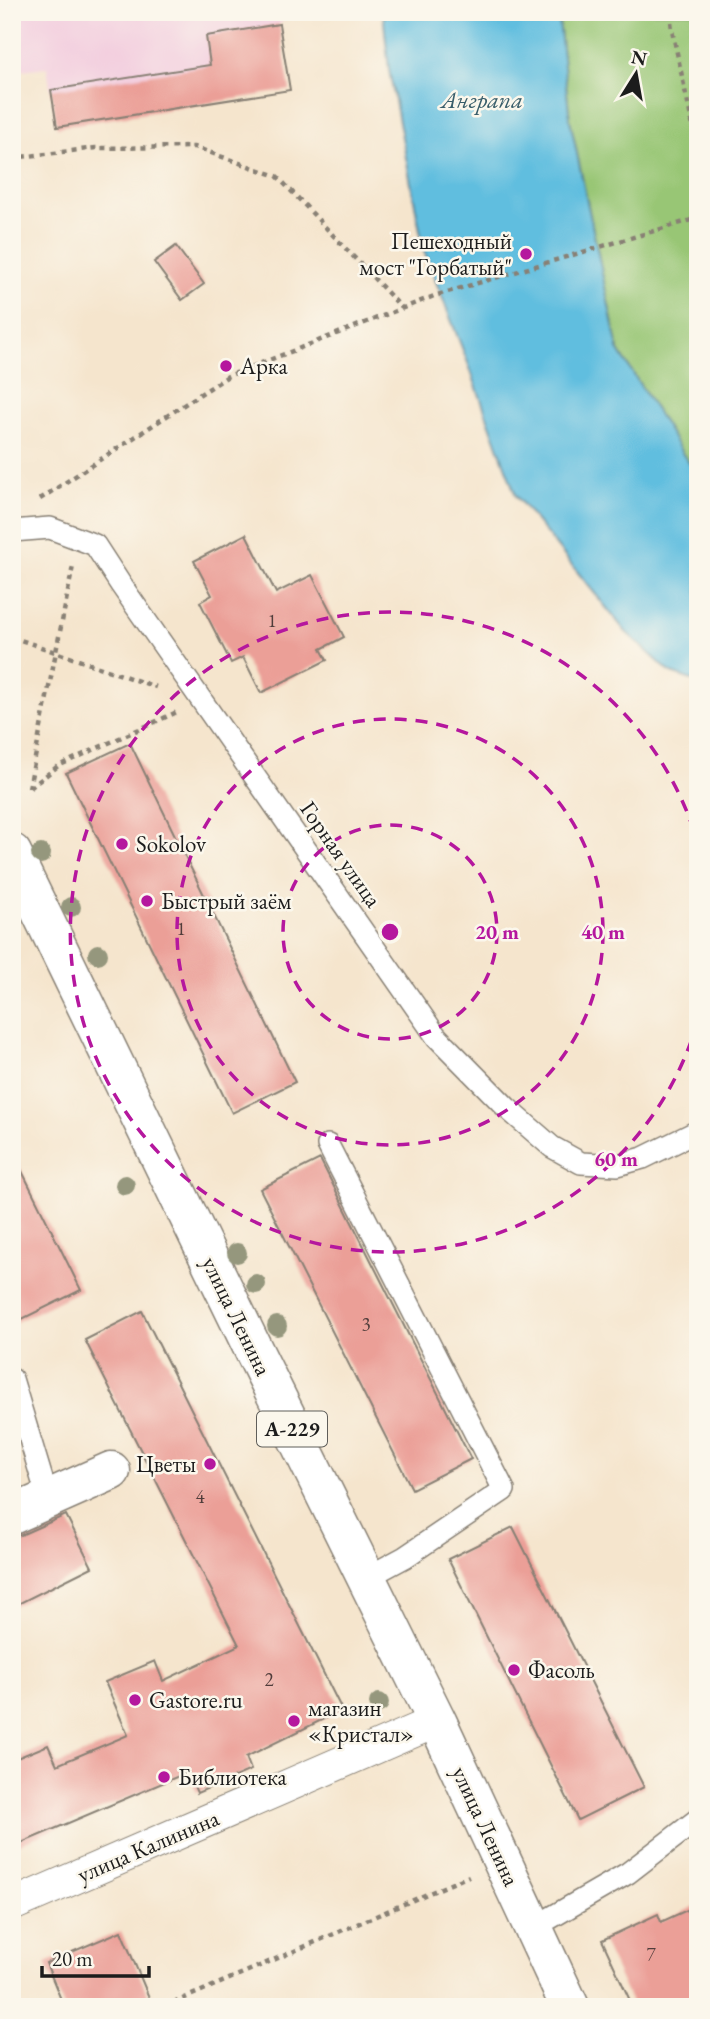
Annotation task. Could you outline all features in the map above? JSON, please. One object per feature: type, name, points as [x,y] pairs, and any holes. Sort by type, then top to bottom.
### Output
[{"type":"main road","name":"улица Ленина","points":[[12,853],[437,1721],[570,2007]]},
{"type":"main road","points":[[12,1515],[111,1471]]},
{"type":"street","name":"улица Калинина","points":[[12,1905],[437,1721]]},
{"type":"lane","name":"Горная улица","points":[[12,531],[50,528],[95,545],[436,1036],[507,1108],[552,1147],[581,1163],[618,1165],[643,1158],[698,1131]]},
{"type":"lane","points":[[328,1145],[503,1490],[404,1557],[366,1577]]},
{"type":"lane","points":[[12,1379],[48,1499]]},
{"type":"lane","points":[[533,1928],[628,1873],[698,1819]]},
{"type":"path","points":[[670,12],[698,149]]},
{"type":"path","points":[[12,158],[96,148],[194,147],[277,176],[402,308]]},
{"type":"path","points":[[35,502],[228,376],[434,296],[697,218]]},
{"type":"path","points":[[75,559],[29,788],[58,766],[179,712]]},
{"type":"path","points":[[12,637],[168,691]]},
{"type":"path","points":[[164,2007],[502,1862]]},
{"type":"shaded area","points":[[12,12],[296,12],[279,24],[290,90],[57,127],[47,67],[12,71]]},
{"type":"green space","points":[[558,12],[698,12],[698,475],[618,349],[570,120]]},
{"type":"water","name":"Анграпа","points":[[383,12],[558,12],[570,120],[618,349],[698,475],[698,682],[671,673],[626,632],[516,496],[424,251],[389,70]]},
{"type":"building","points":[[279,24],[290,90],[57,127],[51,90],[210,65],[206,36]]},
{"type":"building","points":[[176,246],[204,284],[182,300],[154,262]]},
{"type":"building","points":[[246,534],[276,593],[312,575],[344,637],[321,649],[327,660],[261,693],[243,657],[231,663],[200,602],[212,595],[194,561]]},
{"type":"building","points":[[130,743],[295,1082],[232,1113],[66,773]]},
{"type":"building","points":[[12,1151],[81,1290],[12,1324]]},
{"type":"building","points":[[320,1159],[471,1459],[412,1489],[260,1189]]},
{"type":"building","points":[[142,1311],[342,1710],[246,1757],[251,1770],[197,1793],[188,1772],[12,1847],[12,1760],[48,1745],[57,1765],[128,1735],[105,1682],[155,1661],[163,1681],[239,1645],[85,1340]]},
{"type":"building","points":[[66,1515],[92,1567],[12,1607],[12,1536],[21,1535]]},
{"type":"building","points":[[513,1527],[644,1787],[578,1820],[448,1559]]},
{"type":"building","points":[[698,1905],[698,2007],[633,2007],[602,1940],[658,1914],[661,1922]]},
{"type":"building","points":[[121,1931],[153,2007],[64,2007],[46,1963]]},
{"type":"place","name":"Пешеходный мост \"Горбатый\"","points":[[526,254]]},
{"type":"place","name":"Арка","points":[[226,366]]},
{"type":"place","name":"Sokolov","points":[[122,844]]},
{"type":"place","name":"Быстрый заём","points":[[147,901]]},
{"type":"place","name":"Цветы","points":[[210,1464]]},
{"type":"place","name":"Фасоль","points":[[514,1670]]},
{"type":"place","name":"Gastore.ru","points":[[135,1700]]},
{"type":"place","name":"магазин «Кристал»","points":[[294,1721]]},
{"type":"place","name":"Библиотека","points":[[164,1777]]}]
